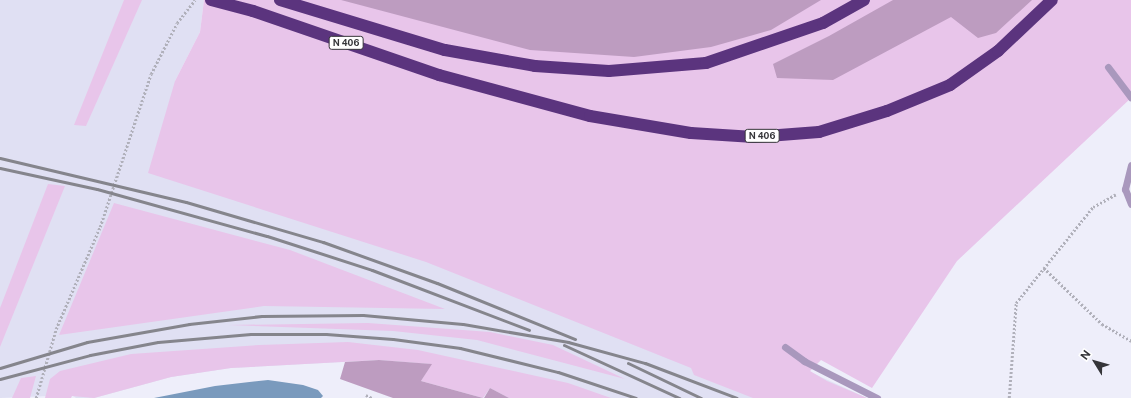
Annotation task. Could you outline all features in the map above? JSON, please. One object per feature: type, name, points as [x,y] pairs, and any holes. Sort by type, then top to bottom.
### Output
[{"type":"highway","name":"N 406","points":[[211,0],[253,11],[439,74],[590,116],[691,133],[754,137],[819,132],[887,111],[950,85],[998,51],[1052,0]]},
{"type":"highway","name":"N 406","points":[[280,0],[445,50],[535,66],[608,71],[706,63],[823,23],[864,0]]},
{"type":"lane","points":[[1108,67],[1131,97]]},
{"type":"lane","points":[[1131,165],[1125,189],[1131,204]]},
{"type":"lane","points":[[785,347],[804,361],[877,398]]},
{"type":"path","points":[[36,398],[56,329],[100,227],[151,74],[177,23],[195,0]]},
{"type":"path","points":[[1009,398],[1016,303],[1093,208],[1125,189]]},
{"type":"path","points":[[1044,268],[1102,324],[1131,341]]},
{"type":"path","points":[[366,395],[372,398]]},
{"type":"shaded area","points":[[0,0],[204,0],[200,32],[175,81],[867,398],[509,398],[490,388],[483,398],[431,364],[379,360],[231,368],[171,377],[94,398],[76,398],[72,395],[0,398]]},
{"type":"shaded area","points":[[124,0],[142,0],[86,126],[74,125]]},
{"type":"shaded area","points":[[204,0],[1131,0],[1131,98],[957,261],[872,388],[821,360],[810,371],[827,381],[867,398],[753,398],[694,375],[691,368],[426,262],[148,173],[175,81],[200,32]]},
{"type":"shaded area","points":[[341,0],[821,0],[771,30],[711,47],[634,57],[530,50]]},
{"type":"shaded area","points":[[893,0],[1032,0],[996,33],[978,38],[951,17],[833,80],[777,78],[773,64],[829,36]]},
{"type":"shaded area","points":[[48,184],[65,186],[0,347],[0,308]]},
{"type":"shaded area","points":[[114,203],[290,250],[445,309],[264,306],[59,335]]},
{"type":"shaded area","points":[[368,323],[490,332],[553,345],[625,379],[477,340],[393,331],[228,325]]},
{"type":"shaded area","points":[[348,342],[418,350],[568,383],[611,398],[509,398],[490,388],[483,398],[421,381],[431,364],[379,360],[231,368],[171,377],[94,398],[72,396],[71,398],[45,398],[50,379],[60,371],[131,354],[259,345]]},
{"type":"shaded area","points":[[379,360],[432,364],[421,381],[483,398],[393,398],[340,379],[345,362]]},
{"type":"shaded area","points":[[36,376],[30,398],[12,398],[21,378]]},
{"type":"shaded area","points":[[490,388],[509,398],[484,398]]},
{"type":"water","points":[[268,380],[303,385],[318,390],[323,396],[321,398],[154,398],[215,386]]},
{"type":"railway","points":[[0,158],[186,202],[323,242],[437,283],[575,339]]},
{"type":"railway","points":[[0,168],[97,189],[267,236],[372,270],[529,330]]},
{"type":"railway","points":[[0,368],[87,342],[189,324],[262,316],[363,315],[463,324],[568,342],[645,363],[737,398]]},
{"type":"railway","points":[[0,379],[90,355],[158,342],[251,334],[326,334],[393,339],[460,348],[558,372],[636,398]]},
{"type":"railway","points":[[564,345],[679,398]]},
{"type":"railway","points":[[628,363],[701,398]]}]
